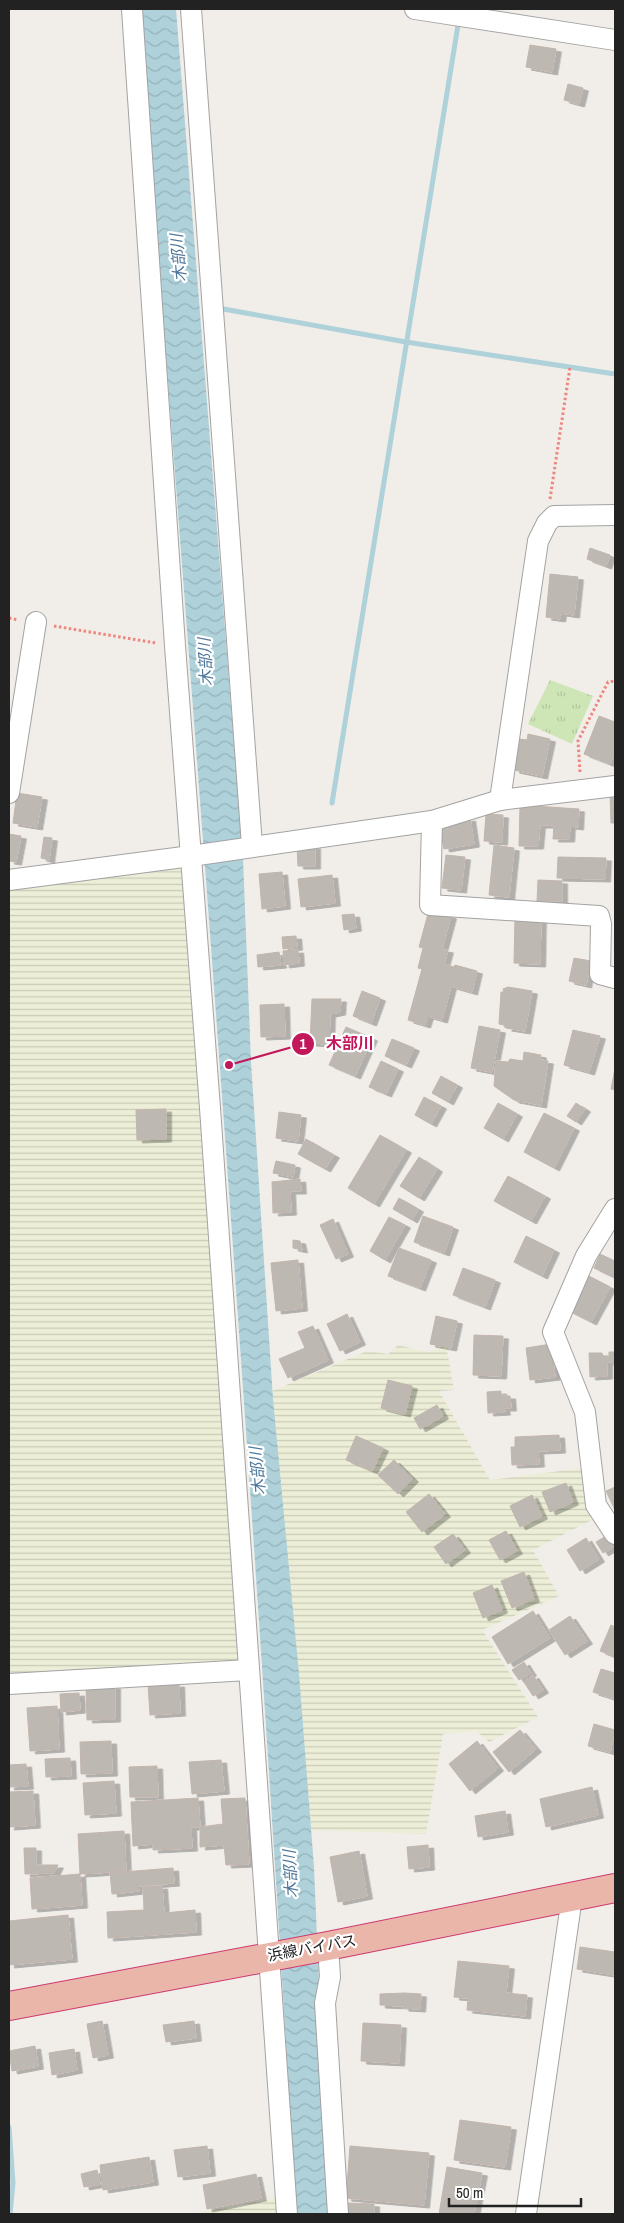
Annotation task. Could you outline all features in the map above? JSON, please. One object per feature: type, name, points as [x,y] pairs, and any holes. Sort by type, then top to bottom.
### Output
[{"type":"highway","name":"浜線バイパス","points":[[9,2006],[325,1947],[615,1888]]},
{"type":"street","points":[[132,9],[248,1670],[271,1956],[287,2214]]},
{"type":"street","points":[[191,9],[252,846]]},
{"type":"street","points":[[415,9],[468,13],[615,40]]},
{"type":"street","points":[[500,800],[538,541],[547,523],[554,516],[615,515]]},
{"type":"street","points":[[9,793],[36,622]]},
{"type":"street","points":[[9,880],[192,856],[432,821],[500,800],[615,786]]},
{"type":"street","points":[[432,821],[430,905],[599,916],[601,924],[600,974],[615,978]]},
{"type":"street","points":[[615,1209],[586,1256],[553,1332],[585,1412],[596,1505],[615,1534]]},
{"type":"street","points":[[9,1684],[248,1670]]},
{"type":"street","points":[[526,2214],[572,1896]]},
{"type":"street","points":[[325,1947],[330,1977],[326,2003],[338,2214]]},
{"type":"path","points":[[549,508],[570,367]]},
{"type":"path","points":[[9,618],[175,646]]},
{"type":"path","points":[[581,790],[578,741],[608,682],[615,682]]},
{"type":"green space","points":[[550,680],[593,696],[572,744],[528,724]]},
{"type":"green space","points":[[191,856],[248,1670],[9,1687],[9,882]]},
{"type":"green space","points":[[398,1345],[428,1352],[446,1345],[454,1390],[439,1391],[490,1480],[583,1468],[596,1518],[533,1550],[559,1596],[482,1630],[538,1717],[489,1742],[476,1731],[443,1734],[426,1834],[311,1830],[272,1391],[367,1351],[388,1354]]},
{"type":"green space","points":[[279,2197],[280,2214],[193,2214]]},
{"type":"water","points":[[139,9],[176,9],[243,858],[251,1062],[273,1399],[299,1674],[314,1867],[333,2214],[296,2214],[280,1938],[243,1387],[203,836]]},
{"type":"building","points":[[530,45],[556,49],[552,72],[526,67]]},
{"type":"building","points":[[568,84],[583,88],[579,104],[564,100]]},
{"type":"building","points":[[590,548],[610,555],[606,566],[587,559]]},
{"type":"building","points":[[550,574],[578,577],[574,615],[561,613],[560,619],[546,617]]},
{"type":"building","points":[[599,716],[615,722],[615,750],[610,764],[584,754]]},
{"type":"building","points":[[528,734],[550,739],[542,776],[514,770],[520,739],[527,740]]},
{"type":"building","points":[[17,793],[42,797],[37,827],[13,823]]},
{"type":"building","points":[[610,794],[615,794],[615,823],[611,823]]},
{"type":"building","points":[[520,805],[579,809],[578,827],[570,826],[569,839],[553,839],[554,825],[540,825],[538,846],[519,846]]},
{"type":"building","points":[[486,814],[503,815],[502,842],[484,841]]},
{"type":"building","points":[[470,818],[474,844],[444,849],[439,823]]},
{"type":"building","points":[[9,834],[21,836],[16,862],[9,861]]},
{"type":"building","points":[[44,837],[52,838],[49,860],[41,858]]},
{"type":"building","points":[[494,845],[514,848],[509,897],[489,895]]},
{"type":"building","points":[[315,846],[315,866],[298,866],[297,847]]},
{"type":"building","points":[[446,855],[465,857],[461,890],[442,888]]},
{"type":"building","points":[[558,857],[606,858],[605,879],[557,878]]},
{"type":"building","points":[[282,872],[285,906],[262,909],[259,874]]},
{"type":"building","points":[[332,875],[335,903],[301,907],[298,879]]},
{"type":"building","points":[[538,880],[562,881],[562,901],[537,901]]},
{"type":"building","points":[[429,910],[451,916],[442,949],[448,950],[444,964],[477,971],[472,992],[451,986],[442,1020],[428,1016],[425,1025],[408,1020],[422,969],[418,968],[423,948],[419,947]]},
{"type":"building","points":[[354,914],[356,928],[344,930],[342,915]]},
{"type":"building","points":[[515,918],[541,918],[540,964],[514,963]]},
{"type":"building","points":[[296,936],[297,947],[283,949],[282,937]]},
{"type":"building","points":[[298,950],[299,963],[284,965],[283,951]]},
{"type":"building","points":[[279,952],[281,965],[258,967],[257,955]]},
{"type":"building","points":[[574,958],[591,961],[586,985],[569,981]]},
{"type":"building","points":[[508,987],[532,991],[525,1031],[506,1028],[508,1026],[499,1024],[501,992],[504,992],[503,989]]},
{"type":"building","points":[[362,991],[380,998],[371,1023],[353,1016]]},
{"type":"building","points":[[312,999],[341,999],[340,1012],[330,1014],[329,1044],[310,1043]]},
{"type":"building","points":[[284,1004],[285,1036],[261,1037],[260,1005]]},
{"type":"building","points":[[479,1026],[500,1030],[492,1072],[471,1068]]},
{"type":"building","points":[[346,1027],[372,1038],[355,1076],[329,1065]]},
{"type":"building","points":[[573,1030],[600,1036],[589,1072],[564,1065]]},
{"type":"building","points":[[392,1039],[414,1048],[406,1065],[385,1056]]},
{"type":"building","points":[[524,1052],[541,1055],[540,1060],[548,1061],[541,1105],[514,1100],[494,1086],[496,1061],[508,1062],[510,1059],[523,1061]]},
{"type":"building","points":[[381,1061],[398,1069],[386,1094],[369,1087]]},
{"type":"building","points":[[615,1068],[615,1090],[611,1089]]},
{"type":"building","points":[[441,1076],[457,1085],[448,1102],[432,1093]]},
{"type":"building","points":[[424,1097],[441,1106],[431,1124],[415,1115]]},
{"type":"building","points":[[498,1103],[517,1114],[503,1139],[484,1128]]},
{"type":"building","points":[[576,1103],[585,1109],[576,1122],[567,1116]]},
{"type":"building","points":[[166,1109],[166,1139],[137,1140],[136,1110]]},
{"type":"building","points":[[279,1112],[301,1115],[298,1141],[276,1138]]},
{"type":"building","points":[[544,1113],[574,1128],[554,1168],[524,1152]]},
{"type":"building","points":[[380,1135],[406,1150],[374,1204],[348,1188]]},
{"type":"building","points":[[306,1139],[334,1155],[325,1169],[298,1154]]},
{"type":"building","points":[[419,1157],[437,1169],[419,1198],[400,1186]]},
{"type":"building","points":[[276,1161],[295,1165],[293,1177],[273,1173]]},
{"type":"building","points":[[508,1176],[545,1196],[531,1221],[494,1201]]},
{"type":"building","points":[[300,1179],[301,1191],[290,1191],[291,1212],[273,1213],[272,1182]]},
{"type":"building","points":[[399,1198],[418,1209],[412,1220],[393,1209]]},
{"type":"building","points":[[423,1216],[453,1227],[444,1253],[414,1242]]},
{"type":"building","points":[[389,1217],[405,1225],[385,1260],[370,1251]]},
{"type":"building","points":[[333,1219],[348,1254],[336,1259],[320,1225]]},
{"type":"building","points":[[526,1236],[554,1250],[542,1276],[514,1262]]},
{"type":"building","points":[[293,1240],[300,1241],[302,1250],[293,1248]]},
{"type":"building","points":[[399,1248],[431,1260],[420,1288],[388,1276]]},
{"type":"building","points":[[600,1254],[615,1261],[615,1278],[594,1268]]},
{"type":"building","points":[[298,1260],[302,1308],[276,1311],[271,1263]]},
{"type":"building","points":[[463,1268],[495,1280],[485,1307],[453,1295]]},
{"type":"building","points":[[587,1275],[610,1287],[591,1322],[569,1311]]},
{"type":"building","points":[[347,1314],[360,1342],[340,1351],[327,1324]]},
{"type":"building","points":[[436,1316],[457,1321],[451,1348],[430,1344]]},
{"type":"building","points":[[313,1326],[328,1360],[288,1378],[279,1359],[305,1348],[298,1332]]},
{"type":"building","points":[[474,1335],[503,1336],[501,1376],[473,1375]]},
{"type":"building","points":[[551,1344],[555,1377],[530,1380],[526,1348]]},
{"type":"building","points":[[609,1352],[615,1352],[615,1381],[614,1362],[607,1362],[607,1376],[590,1377],[589,1353],[602,1353],[603,1356],[609,1356]]},
{"type":"building","points":[[388,1380],[412,1386],[405,1414],[381,1408]]},
{"type":"building","points":[[501,1391],[501,1396],[510,1396],[511,1408],[504,1408],[505,1412],[488,1413],[487,1392]]},
{"type":"building","points":[[437,1405],[443,1416],[420,1429],[414,1418]]},
{"type":"building","points":[[559,1435],[560,1450],[538,1451],[539,1464],[512,1465],[511,1447],[515,1447],[515,1437]]},
{"type":"building","points":[[356,1436],[383,1448],[372,1471],[346,1460]]},
{"type":"building","points":[[394,1460],[413,1479],[398,1494],[378,1475]]},
{"type":"building","points":[[566,1483],[573,1502],[550,1512],[542,1492]]},
{"type":"building","points":[[615,1487],[615,1510],[606,1491]]},
{"type":"building","points":[[429,1494],[445,1514],[422,1532],[406,1512]]},
{"type":"building","points":[[532,1495],[542,1516],[520,1527],[510,1506]]},
{"type":"building","points":[[506,1531],[517,1551],[500,1560],[489,1540]]},
{"type":"building","points":[[453,1534],[465,1550],[446,1564],[434,1547]]},
{"type":"building","points":[[606,1536],[613,1547],[603,1553],[596,1542]]},
{"type":"building","points":[[586,1538],[599,1559],[580,1571],[567,1550]]},
{"type":"building","points":[[524,1572],[534,1599],[512,1608],[501,1581]]},
{"type":"building","points":[[492,1585],[502,1610],[483,1618],[473,1593]]},
{"type":"building","points":[[533,1611],[550,1638],[508,1664],[492,1637]]},
{"type":"building","points":[[570,1616],[587,1641],[565,1655],[549,1630]]},
{"type":"building","points":[[611,1625],[615,1627],[615,1657],[600,1651]]},
{"type":"building","points":[[524,1662],[531,1673],[519,1680],[512,1670]]},
{"type":"building","points":[[601,1669],[615,1673],[615,1699],[593,1692]]},
{"type":"building","points":[[533,1675],[543,1690],[533,1696],[524,1682]]},
{"type":"building","points":[[179,1684],[180,1713],[150,1715],[148,1685]]},
{"type":"building","points":[[115,1686],[115,1719],[87,1720],[86,1687]]},
{"type":"building","points":[[79,1693],[80,1710],[61,1712],[60,1694]]},
{"type":"building","points":[[57,1706],[59,1749],[30,1751],[27,1708]]},
{"type":"building","points":[[594,1724],[615,1730],[610,1752],[588,1746]]},
{"type":"building","points":[[520,1730],[536,1749],[509,1772],[493,1752]]},
{"type":"building","points":[[111,1741],[112,1773],[81,1774],[80,1742]]},
{"type":"building","points":[[477,1741],[498,1768],[470,1791],[449,1764]]},
{"type":"building","points":[[70,1758],[71,1776],[46,1777],[45,1759]]},
{"type":"building","points":[[221,1760],[224,1791],[192,1794],[189,1762]]},
{"type":"building","points":[[26,1764],[28,1786],[9,1787],[9,1765]]},
{"type":"building","points":[[157,1766],[158,1797],[130,1797],[129,1767]]},
{"type":"building","points":[[114,1781],[116,1813],[85,1815],[83,1783]]},
{"type":"building","points":[[592,1787],[598,1815],[546,1827],[540,1799]]},
{"type":"building","points":[[33,1791],[35,1825],[9,1827],[9,1792]]},
{"type":"building","points":[[198,1798],[200,1827],[191,1827],[192,1848],[153,1850],[153,1844],[133,1846],[131,1802]]},
{"type":"building","points":[[245,1798],[249,1864],[226,1865],[224,1845],[200,1847],[200,1827],[223,1824],[221,1799]]},
{"type":"building","points":[[505,1811],[508,1832],[478,1837],[475,1816]]},
{"type":"building","points":[[124,1831],[126,1871],[80,1874],[78,1834]]},
{"type":"building","points":[[428,1845],[429,1867],[409,1869],[407,1847]]},
{"type":"building","points":[[24,1848],[36,1848],[36,1865],[58,1865],[54,1873],[25,1874]]},
{"type":"building","points":[[359,1851],[367,1896],[338,1902],[330,1857]]},
{"type":"building","points":[[173,1868],[174,1883],[138,1886],[139,1891],[112,1894],[110,1873]]},
{"type":"building","points":[[80,1874],[82,1905],[32,1909],[30,1878]]},
{"type":"building","points":[[162,1886],[164,1913],[195,1910],[196,1932],[108,1938],[107,1912],[144,1910],[143,1887]]},
{"type":"building","points":[[68,1915],[72,1959],[9,1965],[9,1921]]},
{"type":"building","points":[[580,1947],[615,1952],[615,1975],[577,1969]]},
{"type":"building","points":[[458,1961],[509,1966],[506,1993],[527,1995],[525,2016],[467,2010],[468,1998],[454,1997]]},
{"type":"building","points":[[380,1994],[421,1994],[420,2009],[380,2005]]},
{"type":"building","points":[[102,2021],[108,2055],[93,2058],[87,2024]]},
{"type":"building","points":[[194,2021],[196,2038],[166,2042],[163,2025]]},
{"type":"building","points":[[363,2023],[401,2025],[399,2063],[361,2061]]},
{"type":"building","points":[[35,2046],[38,2066],[12,2071],[9,2051]]},
{"type":"building","points":[[74,2049],[77,2070],[52,2075],[49,2053]]},
{"type":"building","points":[[460,2120],[511,2127],[505,2167],[454,2160]]},
{"type":"building","points":[[207,2146],[210,2173],[178,2177],[174,2150]]},
{"type":"building","points":[[350,2146],[429,2153],[424,2205],[346,2198]]},
{"type":"building","points":[[149,2157],[153,2182],[103,2190],[100,2165]]},
{"type":"building","points":[[447,2167],[482,2173],[474,2214],[439,2214]]},
{"type":"building","points":[[97,2170],[100,2184],[84,2187],[81,2174]]},
{"type":"building","points":[[256,2174],[261,2198],[207,2209],[203,2185]]},
{"type":"building","points":[[348,2203],[374,2204],[374,2214],[347,2214]]},
{"type":"waterway","points":[[332,803],[459,19]]},
{"type":"waterway","points":[[218,308],[406,342],[615,374]]},
{"type":"waterway","points":[[9,2127],[13,2183],[10,2214]]},
{"type":"place","name":"木部川","points":[[229,1065]]}]
